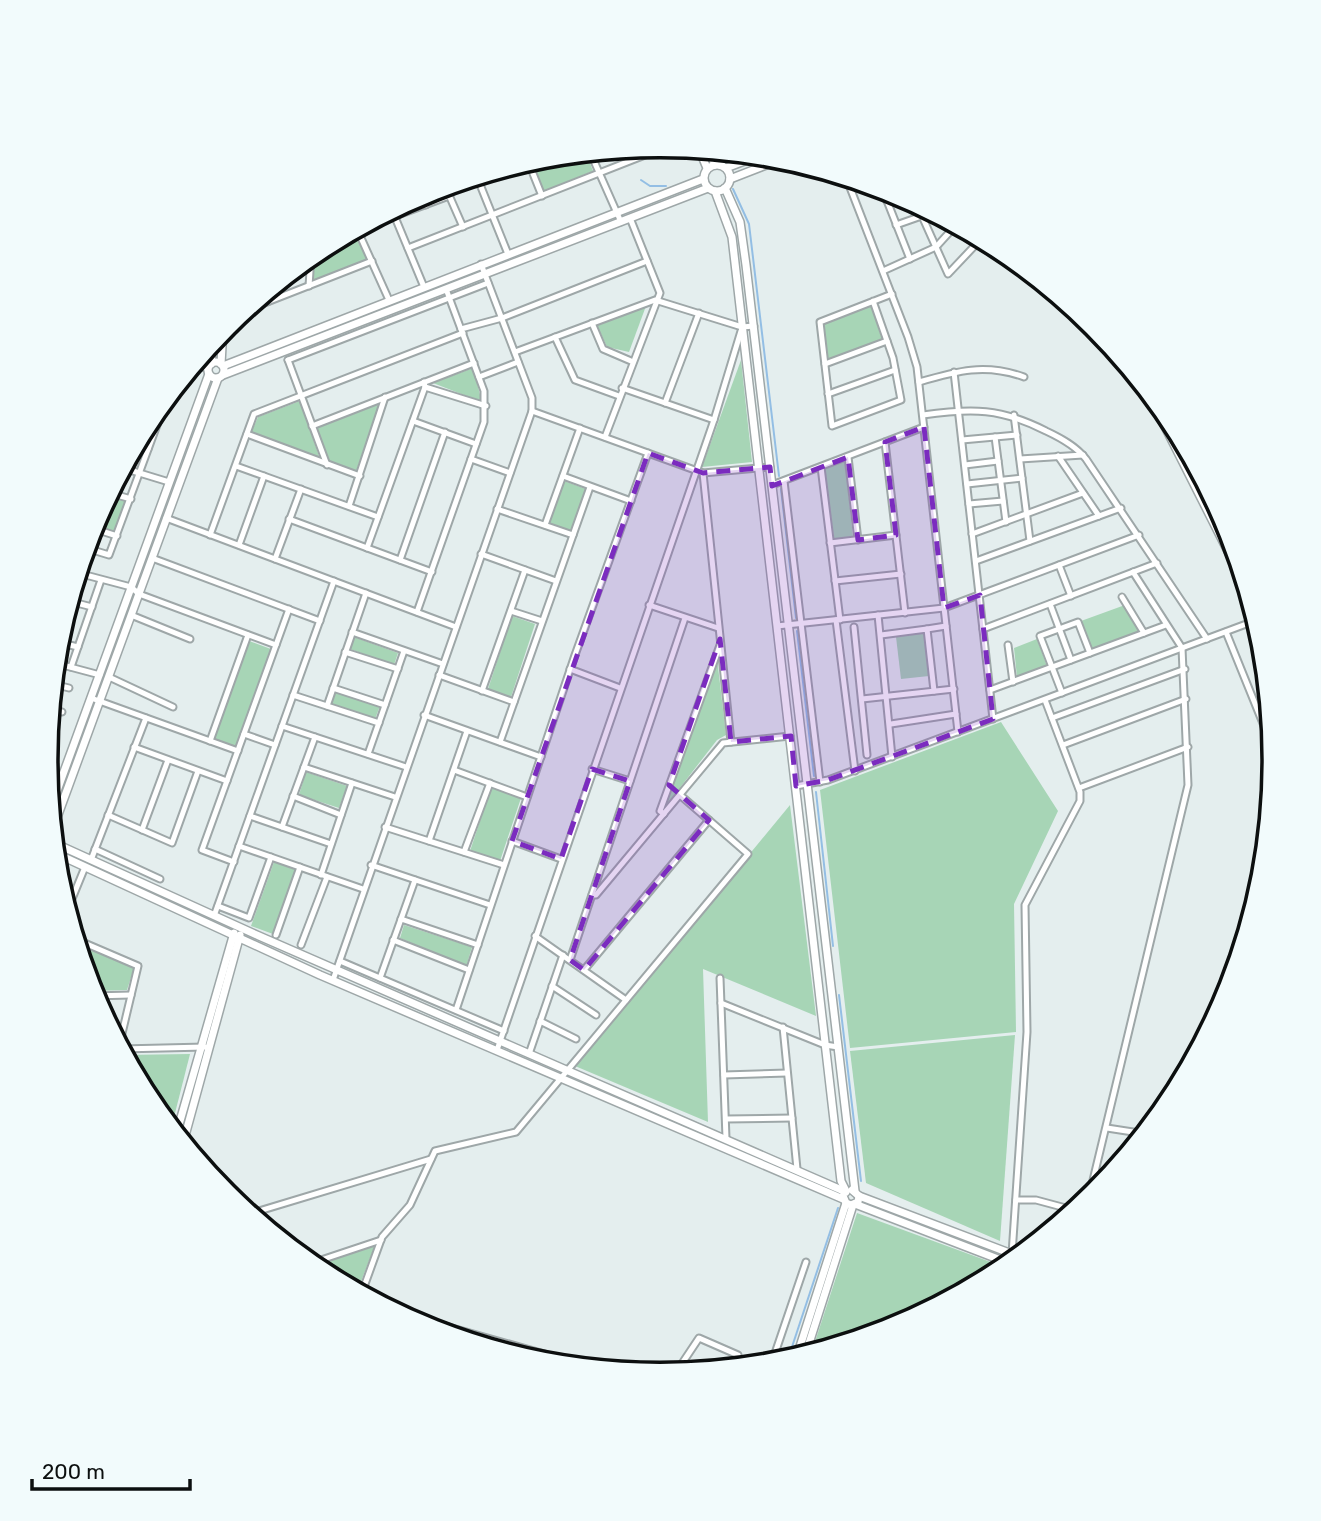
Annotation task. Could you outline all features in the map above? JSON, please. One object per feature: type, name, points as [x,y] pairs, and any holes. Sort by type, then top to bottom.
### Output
[{"type":"street","points":[[408,248],[637,159]]},
{"type":"street","points":[[711,160],[730,179]]},
{"type":"street","points":[[715,160],[718,167]]},
{"type":"street","points":[[718,161],[718,167]]},
{"type":"street","points":[[594,162],[621,222]]},
{"type":"street","points":[[210,369],[221,370],[388,300],[703,179],[718,167],[734,162]]},
{"type":"street","points":[[725,188],[730,179],[762,167]]},
{"type":"street","points":[[532,171],[542,196]]},
{"type":"street","points":[[703,179],[712,190],[732,237],[841,1181],[850,1198],[800,1347]]},
{"type":"street","points":[[481,186],[508,254]]},
{"type":"street","points":[[204,367],[221,370],[285,351],[630,218],[725,188]]},
{"type":"street","points":[[725,188],[740,222],[754,326],[838,1046],[850,1198],[808,1345]]},
{"type":"street","points":[[851,189],[908,337],[919,382],[958,732]]},
{"type":"street","points":[[449,197],[463,227]]},
{"type":"street","points":[[888,203],[910,259]]},
{"type":"street","points":[[896,225],[920,217]]},
{"type":"street","points":[[604,437],[631,361],[660,293],[630,218]]},
{"type":"street","points":[[923,218],[948,274],[974,246]]},
{"type":"street","points":[[396,219],[424,287]]},
{"type":"street","points":[[883,271],[936,247],[950,232]]},
{"type":"street","points":[[361,238],[388,300]]},
{"type":"street","points":[[272,300],[372,261]]},
{"type":"street","points":[[210,534],[254,414],[647,261]]},
{"type":"street","points":[[333,980],[384,827],[532,411],[532,398],[481,264]]},
{"type":"street","points":[[309,286],[310,270]]},
{"type":"street","points":[[288,360],[488,283]]},
{"type":"street","points":[[417,612],[471,459],[486,406],[479,377],[446,289]]},
{"type":"street","points":[[873,301],[887,341],[901,400],[832,426],[820,322],[873,301],[892,294]]},
{"type":"street","points":[[515,352],[655,300],[742,327],[754,326]]},
{"type":"street","points":[[665,403],[699,313]]},
{"type":"street","points":[[592,323],[603,349],[631,361]]},
{"type":"street","points":[[497,1050],[649,605],[699,472],[742,327]]},
{"type":"street","points":[[555,337],[575,380],[619,396]]},
{"type":"street","points":[[825,364],[887,341]]},
{"type":"street","points":[[60,809],[221,370],[222,347]]},
{"type":"street","points":[[285,351],[327,465]]},
{"type":"street","points":[[59,787],[210,369],[211,359]]},
{"type":"street","points":[[479,377],[519,362]]},
{"type":"street","points":[[312,426],[474,363]]},
{"type":"street","points":[[919,382],[954,372],[995,368],[1024,377]]},
{"type":"street","points":[[828,394],[895,370]]},
{"type":"street","points":[[954,372],[993,719]]},
{"type":"street","points":[[425,384],[486,406]]},
{"type":"street","points":[[367,548],[425,384]]},
{"type":"street","points":[[622,388],[714,421]]},
{"type":"street","points":[[349,506],[385,397]]},
{"type":"street","points":[[922,415],[958,410],[1014,415],[1065,440],[1083,455],[1121,508],[1207,639]]},
{"type":"street","points":[[532,411],[699,472],[770,467]]},
{"type":"street","points":[[1014,415],[1030,541]]},
{"type":"street","points":[[413,421],[476,444]]},
{"type":"street","points":[[772,485],[924,427]]},
{"type":"street","points":[[545,526],[580,428]]},
{"type":"street","points":[[400,560],[445,432]]},
{"type":"street","points":[[247,434],[360,476]]},
{"type":"street","points":[[962,440],[1017,435]]},
{"type":"street","points":[[96,551],[110,555],[153,436]]},
{"type":"street","points":[[995,437],[1006,522]]},
{"type":"street","points":[[885,442],[905,612]]},
{"type":"street","points":[[456,1010],[570,669],[648,453]]},
{"type":"street","points":[[1020,459],[1083,455]]},
{"type":"street","points":[[1058,456],[1099,516]]},
{"type":"street","points":[[1180,456],[1204,500]]},
{"type":"street","points":[[848,457],[858,540]]},
{"type":"street","points":[[471,459],[510,473]]},
{"type":"street","points":[[965,465],[998,461]]},
{"type":"street","points":[[236,466],[378,517]]},
{"type":"street","points":[[821,467],[855,771]]},
{"type":"street","points":[[133,471],[169,482]]},
{"type":"street","points":[[699,472],[731,742]]},
{"type":"street","points":[[239,545],[264,476]]},
{"type":"street","points":[[563,476],[631,501]]},
{"type":"street","points":[[967,484],[1022,478]]},
{"type":"street","points":[[785,481],[820,782]]},
{"type":"street","points":[[500,742],[590,487]]},
{"type":"street","points":[[275,559],[301,489]]},
{"type":"street","points":[[972,534],[1083,493]]},
{"type":"street","points":[[119,496],[131,499]]},
{"type":"street","points":[[969,504],[1003,501]]},
{"type":"street","points":[[976,561],[1121,508]]},
{"type":"street","points":[[498,509],[573,535]]},
{"type":"street","points":[[166,518],[456,627]]},
{"type":"street","points":[[289,519],[432,572]]},
{"type":"street","points":[[103,532],[117,536]]},
{"type":"street","points":[[830,543],[896,535]]},
{"type":"street","points":[[777,626],[944,608],[1139,536]]},
{"type":"street","points":[[481,554],[556,581]]},
{"type":"street","points":[[152,558],[320,621]]},
{"type":"street","points":[[983,629],[1157,563]]},
{"type":"street","points":[[1059,565],[1071,596]]},
{"type":"street","points":[[482,691],[525,570]]},
{"type":"street","points":[[1093,1180],[1188,785],[1185,668],[1182,648],[1133,572]]},
{"type":"street","points":[[835,581],[901,574]]},
{"type":"street","points":[[87,576],[131,587],[139,594],[276,645]]},
{"type":"street","points":[[71,667],[101,580]]},
{"type":"street","points":[[215,916],[334,581]]},
{"type":"street","points":[[327,706],[366,593]]},
{"type":"street","points":[[1122,597],[1144,633]]},
{"type":"street","points":[[78,603],[92,607]]},
{"type":"street","points":[[1050,604],[1071,660]]},
{"type":"street","points":[[649,605],[718,628]]},
{"type":"street","points":[[234,862],[202,850],[289,609]]},
{"type":"street","points":[[511,611],[541,621]]},
{"type":"street","points":[[131,615],[190,639]]},
{"type":"street","points":[[878,615],[891,724],[892,757]]},
{"type":"street","points":[[569,960],[685,618]]},
{"type":"street","points":[[1062,693],[1040,636],[1078,622],[1090,653]]},
{"type":"street","points":[[796,786],[855,771],[1248,624]]},
{"type":"street","points":[[990,690],[1166,625]]},
{"type":"street","points":[[881,635],[946,626]]},
{"type":"street","points":[[854,627],[867,755]]},
{"type":"street","points":[[927,629],[934,691]]},
{"type":"street","points":[[352,632],[443,664]]},
{"type":"street","points":[[1226,632],[1262,721]]},
{"type":"street","points":[[210,741],[248,635]]},
{"type":"street","points":[[69,645],[78,647]]},
{"type":"street","points":[[664,814],[660,811],[720,645]]},
{"type":"street","points":[[1008,645],[1013,682]]},
{"type":"street","points":[[368,754],[404,651]]},
{"type":"street","points":[[345,652],[398,669]]},
{"type":"street","points":[[66,666],[100,675]]},
{"type":"street","points":[[1052,718],[1185,668]]},
{"type":"street","points":[[570,669],[620,688]]},
{"type":"street","points":[[439,675],[514,702]]},
{"type":"street","points":[[109,677],[173,707]]},
{"type":"street","points":[[63,686],[69,688]]},
{"type":"street","points":[[333,688],[385,705]]},
{"type":"street","points":[[862,699],[954,689]]},
{"type":"street","points":[[293,695],[379,723]]},
{"type":"street","points":[[91,698],[238,751]]},
{"type":"street","points":[[1012,1250],[1027,1032],[1026,905],[1080,801],[1079,788],[1045,699]]},
{"type":"street","points":[[1063,745],[1186,699]]},
{"type":"street","points":[[891,724],[956,714]]},
{"type":"street","points":[[424,715],[541,757]]},
{"type":"street","points":[[91,860],[146,718]]},
{"type":"street","points":[[282,726],[406,767]]},
{"type":"street","points":[[429,841],[467,730]]},
{"type":"street","points":[[244,734],[275,745]]},
{"type":"street","points":[[592,895],[596,895],[723,743],[791,736]]},
{"type":"street","points":[[282,827],[314,737]]},
{"type":"street","points":[[135,747],[227,781]]},
{"type":"street","points":[[1079,788],[1188,747]]},
{"type":"street","points":[[142,830],[168,760]]},
{"type":"street","points":[[304,767],[395,797]]},
{"type":"street","points":[[592,769],[630,781]]},
{"type":"street","points":[[454,770],[527,797]]},
{"type":"street","points":[[108,815],[172,843],[198,771]]},
{"type":"street","points":[[301,945],[352,783]]},
{"type":"street","points":[[464,852],[490,783]]},
{"type":"street","points":[[365,1285],[382,1240],[410,1205],[435,1151],[516,1132],[748,853],[680,794]]},
{"type":"street","points":[[293,796],[341,815]]},
{"type":"street","points":[[250,816],[331,844]]},
{"type":"street","points":[[584,971],[709,820]]},
{"type":"street","points":[[384,827],[504,865]]},
{"type":"street","points":[[512,841],[561,859]]},
{"type":"street","points":[[239,846],[363,889]]},
{"type":"street","points":[[64,848],[337,970],[797,1169],[850,1198],[1008,1253]]},
{"type":"street","points":[[95,849],[160,879]]},
{"type":"street","points":[[218,906],[249,918],[271,857]]},
{"type":"street","points":[[66,858],[333,980],[561,1078],[999,1259]]},
{"type":"street","points":[[371,865],[491,905]]},
{"type":"street","points":[[73,896],[85,867]]},
{"type":"street","points":[[276,935],[300,867]]},
{"type":"street","points":[[380,978],[415,880]]},
{"type":"street","points":[[401,919],[478,945]]},
{"type":"street","points":[[180,1124],[239,927]]},
{"type":"street","points":[[535,936],[626,1000]]},
{"type":"street","points":[[393,940],[469,970]]},
{"type":"street","points":[[87,945],[138,966],[123,1033]]},
{"type":"street","points":[[529,1054],[563,955]]},
{"type":"street","points":[[340,961],[504,1031]]},
{"type":"street","points":[[720,978],[726,1138]]},
{"type":"street","points":[[552,986],[596,1015]]},
{"type":"street","points":[[106,996],[131,995]]},
{"type":"street","points":[[721,1003],[825,1045],[838,1046]]},
{"type":"street","points":[[540,1021],[576,1039]]},
{"type":"street","points":[[783,1027],[797,1169]]},
{"type":"street","points":[[131,1047],[205,1047]]},
{"type":"street","points":[[186,1132],[205,1047]]},
{"type":"street","points":[[724,1075],[788,1073]]},
{"type":"street","points":[[726,1119],[792,1118]]},
{"type":"street","points":[[1107,1128],[1135,1132]]},
{"type":"street","points":[[260,1211],[431,1159]]},
{"type":"street","points":[[1016,1200],[1035,1200],[1065,1208]]},
{"type":"street","points":[[323,1260],[382,1240]]},
{"type":"street","points":[[775,1352],[806,1262]]},
{"type":"street","points":[[683,1362],[699,1338],[738,1355]]},
{"type":"highlighted area","points":[[924,427],[944,608],[980,595],[993,719],[828,780],[796,786],[791,736],[731,742],[720,639],[669,785],[709,820],[584,970],[570,960],[630,781],[592,769],[561,859],[512,841],[648,453],[703,473],[770,467],[772,486],[848,457],[858,540],[896,535],[885,442]]},
{"type":"green space","points":[[590,162],[593,171],[544,191],[536,171]]},
{"type":"green space","points":[[358,240],[367,260],[313,280],[314,268]]},
{"type":"green space","points":[[646,306],[629,352],[607,347],[597,325]]},
{"type":"green space","points":[[871,306],[882,339],[828,360],[824,324]]},
{"type":"green space","points":[[741,360],[752,462],[702,467]]},
{"type":"green space","points":[[473,368],[482,402],[433,383]]},
{"type":"green space","points":[[300,401],[320,459],[251,433],[258,417]]},
{"type":"green space","points":[[379,404],[356,472],[330,462],[317,428]]},
{"type":"green space","points":[[845,461],[853,537],[834,539],[825,469]]},
{"type":"green space","points":[[564,481],[586,489],[571,532],[548,524]]},
{"type":"green space","points":[[118,498],[127,500],[115,532],[105,529]]},
{"type":"green space","points":[[1125,605],[1141,631],[1091,650],[1081,621]]},
{"type":"green space","points":[[512,616],[535,624],[511,697],[488,689]]},
{"type":"green space","points":[[924,633],[929,676],[901,679],[896,637]]},
{"type":"green space","points":[[354,637],[398,653],[394,665],[350,649]]},
{"type":"green space","points":[[1037,639],[1047,666],[1017,677],[1014,648]]},
{"type":"green space","points":[[249,641],[271,649],[236,747],[213,739]]},
{"type":"green space","points":[[717,658],[726,735],[717,740],[665,807]]},
{"type":"green space","points":[[335,691],[380,706],[375,719],[330,704]]},
{"type":"green space","points":[[1001,722],[1058,811],[1014,904],[1016,1032],[850,1048],[820,790]]},
{"type":"green space","points":[[306,772],[347,786],[339,808],[299,795]]},
{"type":"green space","points":[[491,788],[521,798],[500,861],[470,851]]},
{"type":"green space","points":[[790,805],[816,1016],[703,969],[708,1122],[575,1066]]},
{"type":"green space","points":[[274,862],[296,870],[273,934],[251,926]]},
{"type":"green space","points":[[404,925],[472,947],[466,967],[400,938]]},
{"type":"green space","points":[[88,947],[134,968],[127,990],[104,991]]},
{"type":"green space","points":[[1015,1035],[1000,1241],[866,1183],[850,1051]]},
{"type":"green space","points":[[190,1054],[174,1116],[159,1095],[135,1055]]},
{"type":"green space","points":[[857,1213],[993,1263],[927,1301],[854,1331],[814,1344]]},
{"type":"green space","points":[[375,1245],[361,1283],[325,1262]]},
{"type":"waterway","points":[[641,180],[650,186],[666,186]]},
{"type":"waterway","points":[[733,189],[749,224],[779,476]]},
{"type":"waterway","points":[[781,489],[796,618]]},
{"type":"waterway","points":[[797,631],[814,776]]},
{"type":"waterway","points":[[816,792],[833,946]]},
{"type":"waterway","points":[[839,995],[861,1181]]},
{"type":"waterway","points":[[791,1349],[838,1208]]}]
